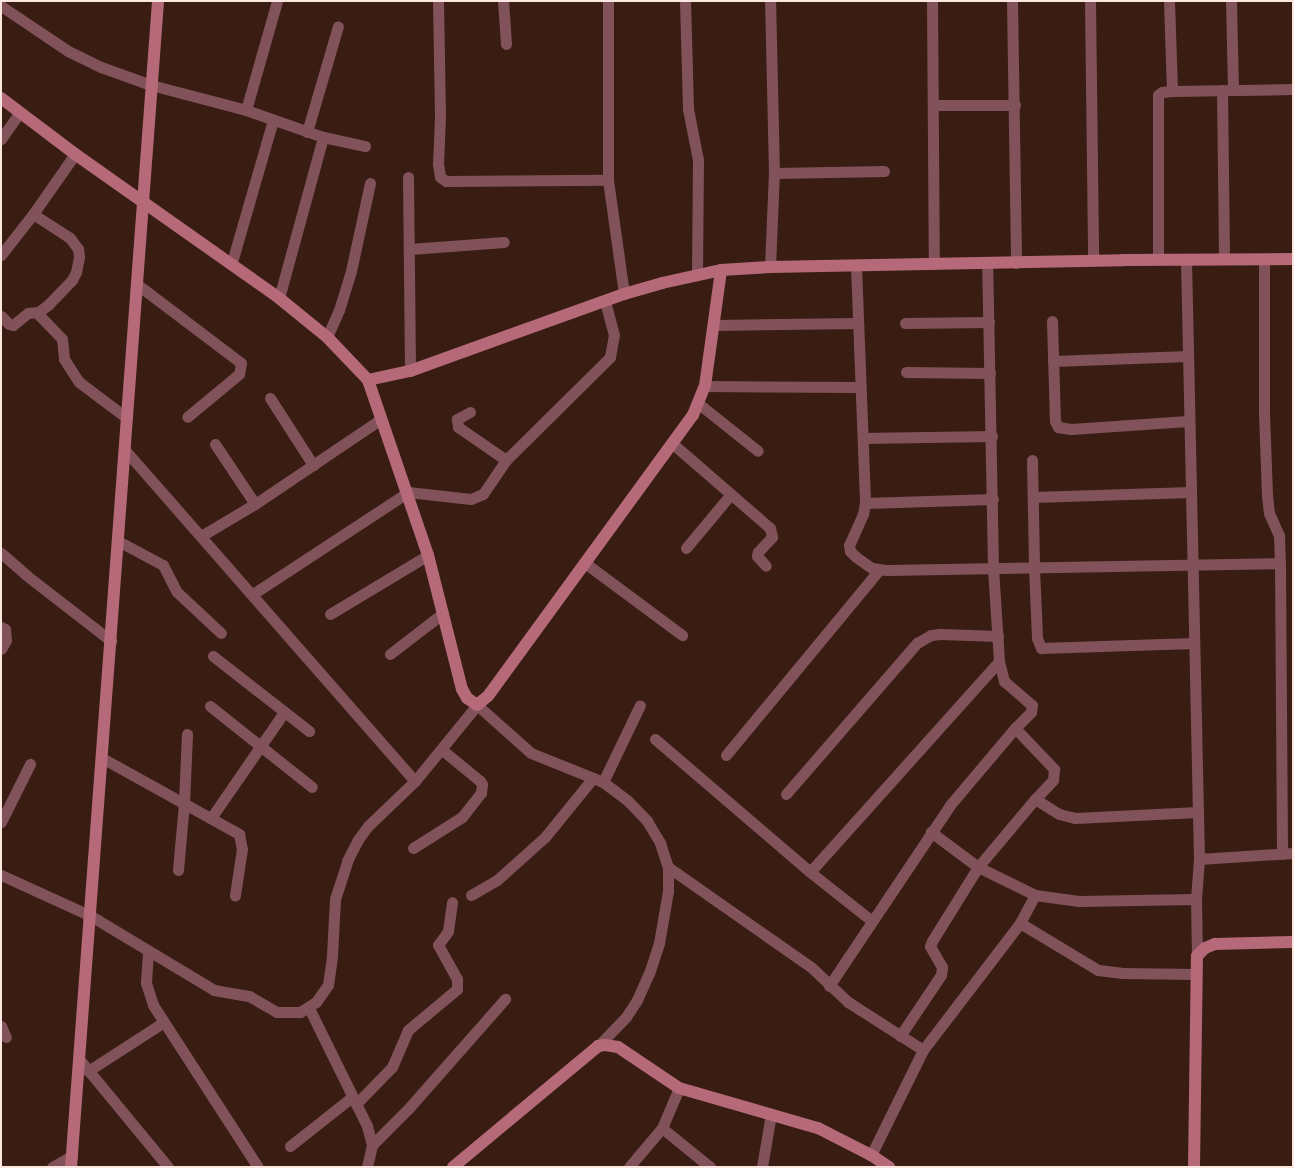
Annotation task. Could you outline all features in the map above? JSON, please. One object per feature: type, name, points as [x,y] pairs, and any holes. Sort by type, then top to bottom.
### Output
[{"type":"street","points":[[52,1167],[72,1161],[78,1059],[158,1]]},
{"type":"street","points":[[246,110],[277,1]]},
{"type":"street","points":[[438,1],[440,117],[438,164],[440,177],[446,181],[608,180]]},
{"type":"street","points":[[503,1],[506,44]]},
{"type":"street","points":[[608,1],[608,180],[624,294]]},
{"type":"street","points":[[685,1],[688,109],[698,160],[697,274]]},
{"type":"street","points":[[770,1],[774,173],[770,267]]},
{"type":"street","points":[[932,1],[934,264]]},
{"type":"street","points":[[1012,1],[1016,262]]},
{"type":"street","points":[[1090,1],[1093,260]]},
{"type":"street","points":[[1169,1],[1172,91]]},
{"type":"street","points":[[1224,258],[1227,90],[1231,1]]},
{"type":"street","points":[[1,6],[40,34],[87,62],[152,86],[246,110],[323,137],[365,146]]},
{"type":"street","points":[[307,132],[338,26]]},
{"type":"street","points":[[1158,259],[1157,99],[1162,92],[1293,89]]},
{"type":"street","points":[[1,98],[75,154],[232,262],[279,298],[327,337],[368,380],[408,492],[428,555],[462,689],[467,698],[531,753],[598,780],[628,801],[647,821],[660,842],[668,867],[665,914],[649,973],[626,1017],[598,1046],[453,1167]]},
{"type":"street","points":[[933,105],[1015,105]]},
{"type":"street","points":[[1,139],[19,112]]},
{"type":"street","points":[[232,262],[273,120]]},
{"type":"street","points":[[279,298],[323,137]]},
{"type":"street","points":[[1,255],[33,214],[75,154]]},
{"type":"street","points":[[774,173],[884,170]]},
{"type":"street","points":[[408,177],[410,371]]},
{"type":"street","points":[[327,337],[340,310],[351,271],[370,183]]},
{"type":"street","points":[[1,316],[9,324],[13,325],[28,313],[38,312],[48,305],[72,280],[78,266],[78,249],[70,238],[33,214]]},
{"type":"street","points":[[410,249],[504,242]]},
{"type":"street","points":[[1186,259],[1188,421],[1199,859],[1196,899],[1194,1167]]},
{"type":"street","points":[[1199,859],[1287,853],[1279,535],[1268,507],[1264,413],[1264,259]]},
{"type":"street","points":[[368,380],[410,371],[624,294],[697,274],[721,270],[770,267],[1093,260],[1293,259]]},
{"type":"street","points":[[829,986],[950,805],[1015,728],[1031,712],[1032,705],[1004,681],[999,661],[993,567],[992,436],[987,263]]},
{"type":"street","points":[[856,266],[865,503],[863,514],[849,545],[850,551],[879,570],[1280,563]]},
{"type":"street","points":[[1,875],[90,916],[203,985],[223,992],[249,996],[276,1012],[300,1012],[309,1008],[323,994],[328,985],[332,956],[335,899],[347,861],[368,826],[415,780],[477,705],[488,696],[673,444],[699,404],[705,386],[715,326],[721,270]]},
{"type":"street","points":[[138,284],[241,364],[242,367],[239,374],[187,417]]},
{"type":"street","points":[[253,594],[408,492],[476,498],[483,494],[506,460],[610,357],[614,336],[605,301]]},
{"type":"street","points":[[38,312],[41,319],[62,339],[64,359],[79,382],[127,418]]},
{"type":"street","points":[[905,323],[989,322]]},
{"type":"street","points":[[1052,322],[1055,421],[1058,427],[1071,429],[1188,421]]},
{"type":"street","points":[[715,326],[858,323]]},
{"type":"street","points":[[1053,361],[1188,356]]},
{"type":"street","points":[[906,372],[990,373]]},
{"type":"street","points":[[705,386],[860,387]]},
{"type":"street","points":[[270,398],[313,465]]},
{"type":"street","points":[[699,404],[758,451]]},
{"type":"street","points":[[470,412],[457,420],[458,427],[506,460]]},
{"type":"street","points":[[201,536],[255,504],[381,419]]},
{"type":"street","points":[[863,438],[992,436]]},
{"type":"street","points":[[215,444],[255,504]]},
{"type":"street","points":[[673,444],[772,532],[770,540],[758,552],[757,556],[766,566]]},
{"type":"street","points":[[125,450],[253,594],[374,736],[415,780]]},
{"type":"street","points":[[1032,460],[1037,638],[1041,648],[1194,643]]},
{"type":"street","points":[[1034,497],[1190,492]]},
{"type":"street","points":[[686,548],[731,494]]},
{"type":"street","points":[[865,503],[993,499]]},
{"type":"street","points":[[118,541],[162,565],[177,592],[221,633]]},
{"type":"street","points":[[1,553],[26,575],[111,640]]},
{"type":"street","points":[[330,614],[428,555]]},
{"type":"street","points":[[584,563],[682,635]]},
{"type":"street","points":[[726,755],[879,570]]},
{"type":"street","points":[[390,654],[443,613]]},
{"type":"street","points":[[1,626],[5,629],[6,640],[1,649]]},
{"type":"street","points":[[786,794],[917,643],[931,635],[940,634],[998,636]]},
{"type":"street","points":[[213,656],[309,731]]},
{"type":"street","points":[[810,872],[999,661]]},
{"type":"street","points":[[471,895],[497,880],[545,837],[598,780],[640,705]]},
{"type":"street","points":[[210,706],[312,788]]},
{"type":"street","points":[[211,818],[284,712]]},
{"type":"street","points":[[900,1036],[941,975],[942,966],[930,946],[932,941],[978,866],[1034,799],[1053,780],[1054,769],[1015,728]]},
{"type":"street","points":[[178,870],[184,803],[187,734]]},
{"type":"street","points":[[656,739],[810,872],[872,921]]},
{"type":"street","points":[[413,848],[462,817],[482,793],[480,780],[441,749]]},
{"type":"street","points":[[102,758],[234,831],[241,838],[242,849],[235,895]]},
{"type":"street","points":[[1,822],[30,764]]},
{"type":"street","points":[[1034,799],[1059,814],[1075,818],[1198,812]]},
{"type":"street","points":[[931,832],[978,866],[1035,895],[1079,901],[1196,899]]},
{"type":"street","points":[[668,867],[811,967],[848,1002],[923,1050]]},
{"type":"street","points":[[871,1155],[923,1050],[1020,923],[1035,895]]},
{"type":"street","points":[[290,1146],[354,1100],[392,1067],[408,1030],[457,989],[457,979],[438,945],[448,931],[452,902]]},
{"type":"street","points":[[1020,923],[1098,970],[1121,973],[1196,974]]},
{"type":"street","points":[[1197,956],[1204,948],[1220,944],[1293,942]]},
{"type":"street","points":[[148,953],[146,983],[153,1005],[258,1167]]},
{"type":"street","points":[[372,1145],[408,1109],[505,999]]},
{"type":"street","points":[[309,1008],[367,1126],[372,1145],[367,1167]]},
{"type":"street","points":[[88,1071],[164,1022]]},
{"type":"street","points":[[1,1026],[6,1037]]},
{"type":"street","points":[[598,1046],[618,1047],[679,1088],[818,1128],[871,1155],[889,1167]]},
{"type":"street","points":[[78,1059],[168,1167]]},
{"type":"street","points":[[629,1167],[662,1128],[679,1088]]},
{"type":"street","points":[[762,1167],[771,1114]]},
{"type":"street","points":[[662,1128],[710,1167]]}]
